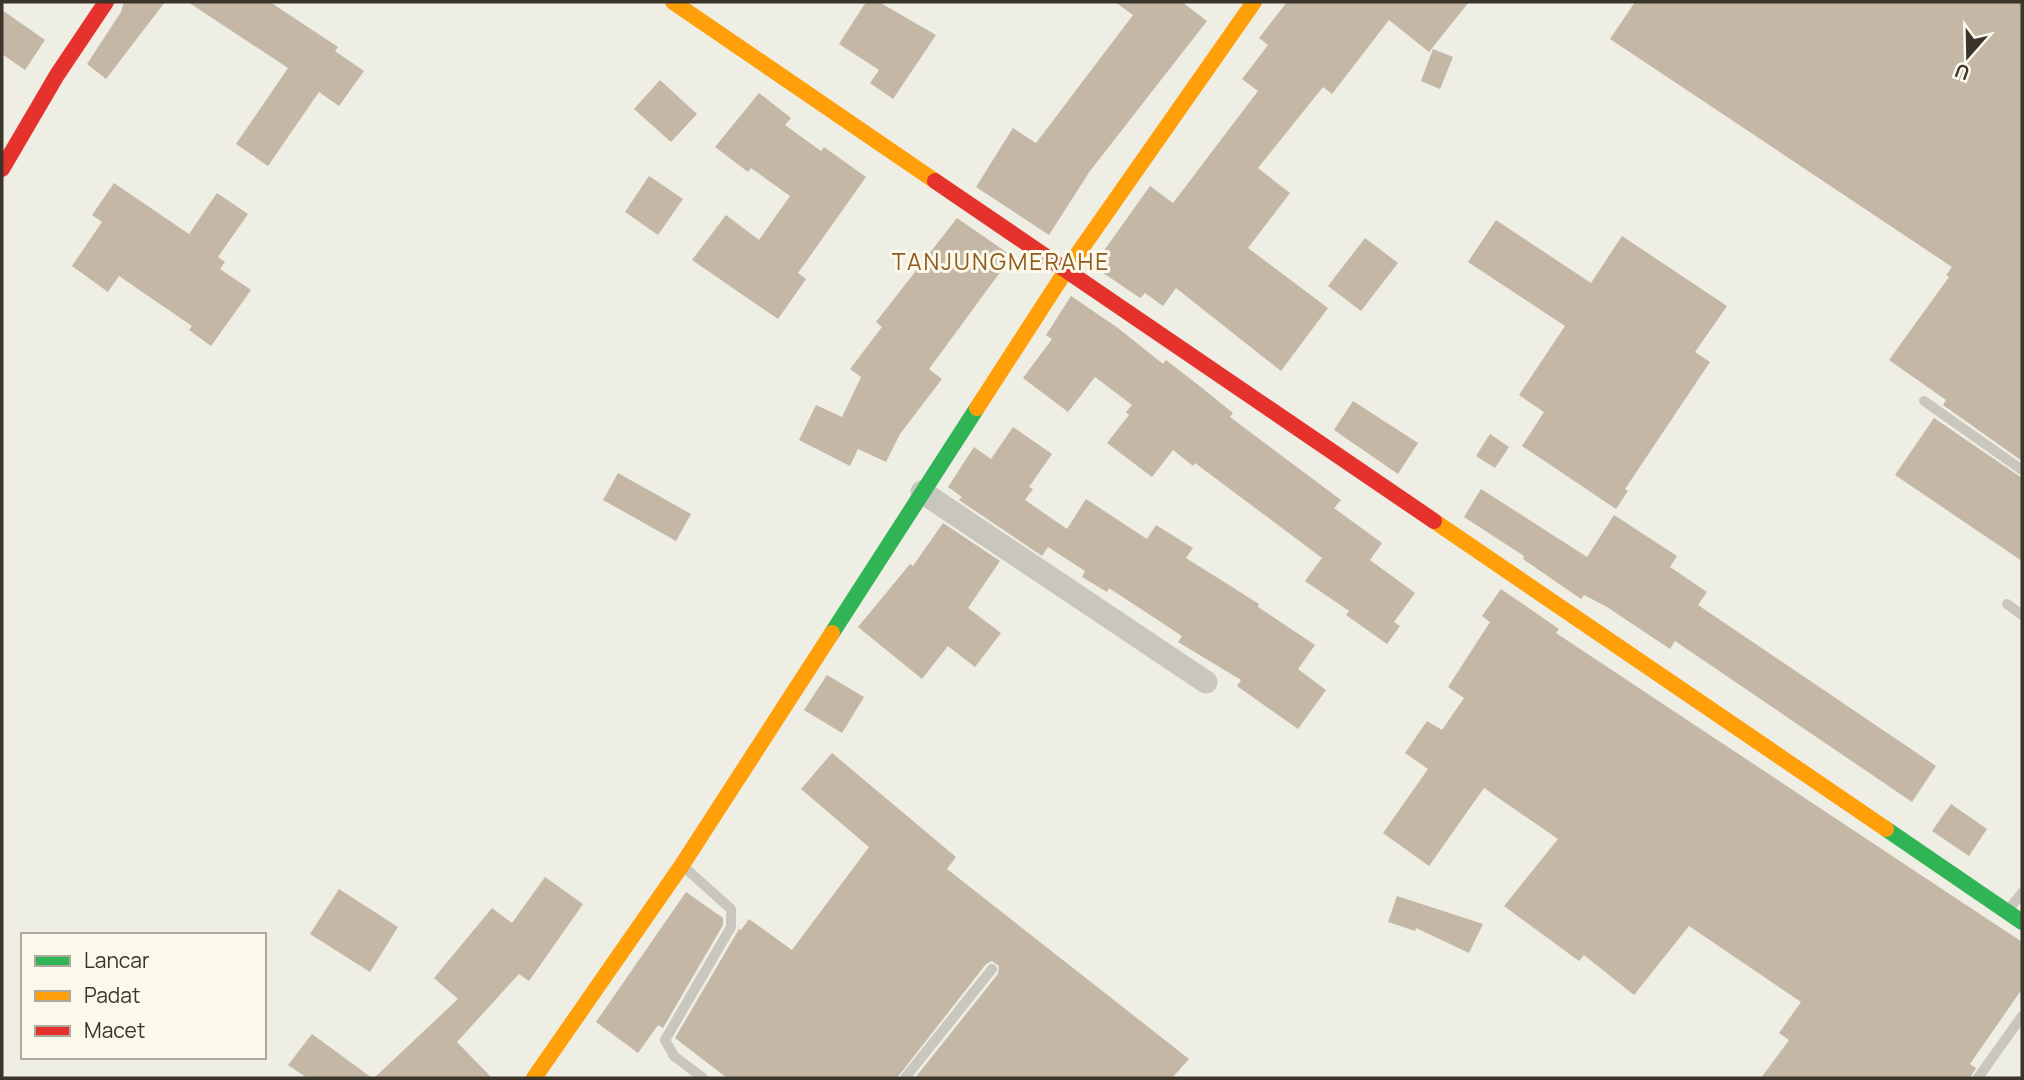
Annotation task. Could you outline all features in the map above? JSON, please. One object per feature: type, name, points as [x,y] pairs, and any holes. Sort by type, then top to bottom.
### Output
[{"type":"street","points":[[2,169],[68,57],[106,2]]},
{"type":"street","points":[[673,2],[1065,272],[2022,922]]},
{"type":"street","points":[[534,1078],[682,865],[1065,272],[1254,2]]},
{"type":"street","points":[[922,492],[1206,682]]},
{"type":"lane","points":[[1924,401],[2022,470]]},
{"type":"lane","points":[[2007,604],[2022,615]]},
{"type":"lane","points":[[682,865],[732,909],[733,914],[731,927],[665,1040],[674,1056],[703,1078]]},
{"type":"lane","points":[[2007,911],[2022,893]]},
{"type":"lane","points":[[905,1078],[992,969]]},
{"type":"lane","points":[[1978,1078],[2022,1016]]},
{"type":"building","points":[[124,2],[165,2],[106,79],[87,64],[121,12]]},
{"type":"building","points":[[188,2],[270,2],[338,47],[335,51],[364,71],[339,106],[319,92],[268,166],[236,144],[288,68]]},
{"type":"building","points":[[866,2],[879,2],[936,35],[893,99],[870,83],[879,70],[839,44]]},
{"type":"building","points":[[1115,2],[1182,2],[1207,21],[1090,171],[1049,235],[976,187],[1013,128],[1036,143],[1133,15]]},
{"type":"building","points":[[1287,2],[1469,2],[1429,52],[1389,20],[1332,94],[1323,87],[1258,168],[1290,193],[1248,248],[1328,308],[1281,371],[1176,288],[1163,306],[1145,293],[1140,298],[1093,266],[1150,186],[1173,203],[1258,91],[1242,79],[1268,45],[1259,38]]},
{"type":"building","points":[[1635,2],[2022,2],[2022,461],[1943,405],[1946,400],[1889,360],[1949,277],[1946,275],[1952,267],[1610,39]]},
{"type":"building","points":[[2,10],[45,40],[25,70],[2,54]]},
{"type":"building","points":[[1433,49],[1453,57],[1440,89],[1421,81]]},
{"type":"building","points":[[660,80],[697,114],[671,142],[634,109]]},
{"type":"building","points":[[759,93],[791,118],[785,125],[821,151],[824,147],[866,177],[798,273],[806,279],[778,319],[692,260],[726,215],[759,240],[790,196],[751,168],[748,172],[715,147]]},
{"type":"building","points":[[649,176],[683,199],[658,235],[625,212]]},
{"type":"building","points":[[114,183],[189,234],[217,193],[248,214],[218,257],[225,262],[220,269],[251,290],[211,346],[189,330],[192,326],[119,276],[108,292],[72,266],[102,222],[92,215]]},
{"type":"building","points":[[957,218],[1012,256],[929,369],[942,379],[900,434],[886,462],[858,449],[850,466],[799,440],[816,405],[842,417],[861,377],[850,369],[882,327],[876,322]]},
{"type":"building","points":[[1496,220],[1591,283],[1622,236],[1727,306],[1695,352],[1710,362],[1625,489],[1628,491],[1616,509],[1522,446],[1544,412],[1519,395],[1565,326],[1468,262]]},
{"type":"building","points":[[1365,238],[1398,263],[1361,311],[1328,286]]},
{"type":"building","points":[[1071,296],[1118,328],[1163,364],[1166,360],[1197,384],[1233,413],[1230,417],[1341,500],[1334,508],[1382,543],[1370,560],[1415,593],[1394,622],[1400,626],[1387,644],[1346,615],[1349,611],[1305,581],[1322,558],[1195,463],[1193,466],[1173,450],[1152,477],[1107,443],[1129,415],[1126,412],[1132,405],[1095,377],[1068,412],[1023,378],[1052,339],[1046,335]]},
{"type":"building","points":[[1353,401],[1418,443],[1398,474],[1334,430]]},
{"type":"building","points":[[1934,418],[2022,478],[2022,561],[1895,475]]},
{"type":"building","points":[[1013,427],[1052,454],[1029,487],[1033,489],[1025,500],[1067,529],[1086,499],[1147,539],[1156,525],[1193,548],[1186,558],[1259,604],[1258,607],[1315,645],[1298,669],[1326,690],[1298,729],[1237,686],[1241,680],[1178,642],[1182,636],[1109,588],[1107,592],[1082,577],[1085,571],[1048,547],[1042,556],[959,500],[962,497],[948,487],[974,447],[991,459]]},
{"type":"building","points":[[1490,434],[1509,447],[1495,468],[1476,456]]},
{"type":"building","points":[[618,473],[691,514],[676,541],[603,500]]},
{"type":"building","points":[[1481,489],[1587,557],[1614,515],[1677,556],[1670,567],[1707,592],[1698,605],[1936,766],[1912,802],[1675,641],[1670,649],[1607,607],[1584,595],[1581,599],[1523,559],[1524,556],[1464,517]]},
{"type":"building","points":[[943,523],[1000,561],[968,608],[1001,633],[975,667],[948,646],[922,679],[858,627],[910,564],[913,566]]},
{"type":"building","points":[[1501,589],[1559,629],[1556,633],[2022,942],[2022,989],[1970,1064],[1976,1068],[1970,1078],[1761,1078],[1789,1040],[1779,1033],[1801,1002],[1689,926],[1634,995],[1584,955],[1579,961],[1504,906],[1558,839],[1484,788],[1429,866],[1383,833],[1428,769],[1405,753],[1427,721],[1442,730],[1464,698],[1448,687],[1490,622],[1482,616]]},
{"type":"building","points":[[827,675],[864,697],[842,733],[804,710]]},
{"type":"building","points":[[832,753],[956,857],[947,869],[1189,1059],[1172,1078],[915,1078],[998,974],[999,966],[992,961],[986,964],[897,1078],[727,1078],[675,1038],[739,929],[741,930],[749,919],[792,950],[869,847],[801,789]]},
{"type":"building","points":[[1951,804],[1987,829],[1969,856],[1932,831]]},
{"type":"building","points":[[545,877],[583,904],[529,981],[519,974],[457,1042],[492,1078],[374,1078],[458,999],[434,978],[492,908],[512,923]]},
{"type":"building","points":[[339,889],[398,927],[370,972],[310,934]]},
{"type":"building","points":[[686,892],[723,918],[723,925],[663,1028],[658,1025],[638,1053],[596,1022]]},
{"type":"building","points":[[1397,896],[1483,924],[1469,953],[1416,928],[1415,931],[1388,922]]},
{"type":"building","points":[[312,1034],[372,1078],[307,1078],[288,1065]]},
{"type":"traffic: fast","points":[[832,633],[977,408]]},
{"type":"traffic: fast","points":[[1886,829],[2022,922]]},
{"type":"traffic: slow","points":[[673,2],[935,181]]},
{"type":"traffic: slow","points":[[977,408],[1065,272],[1254,2]]},
{"type":"traffic: slow","points":[[1434,521],[1886,829]]},
{"type":"traffic: slow","points":[[534,1078],[682,865],[832,633]]},
{"type":"traffic: jam","points":[[2,169],[57,75],[106,2]]},
{"type":"traffic: jam","points":[[935,181],[1434,521]]},
{"type":"district","name":"TANJUNGMERAHE","points":[[1001,261]]}]
